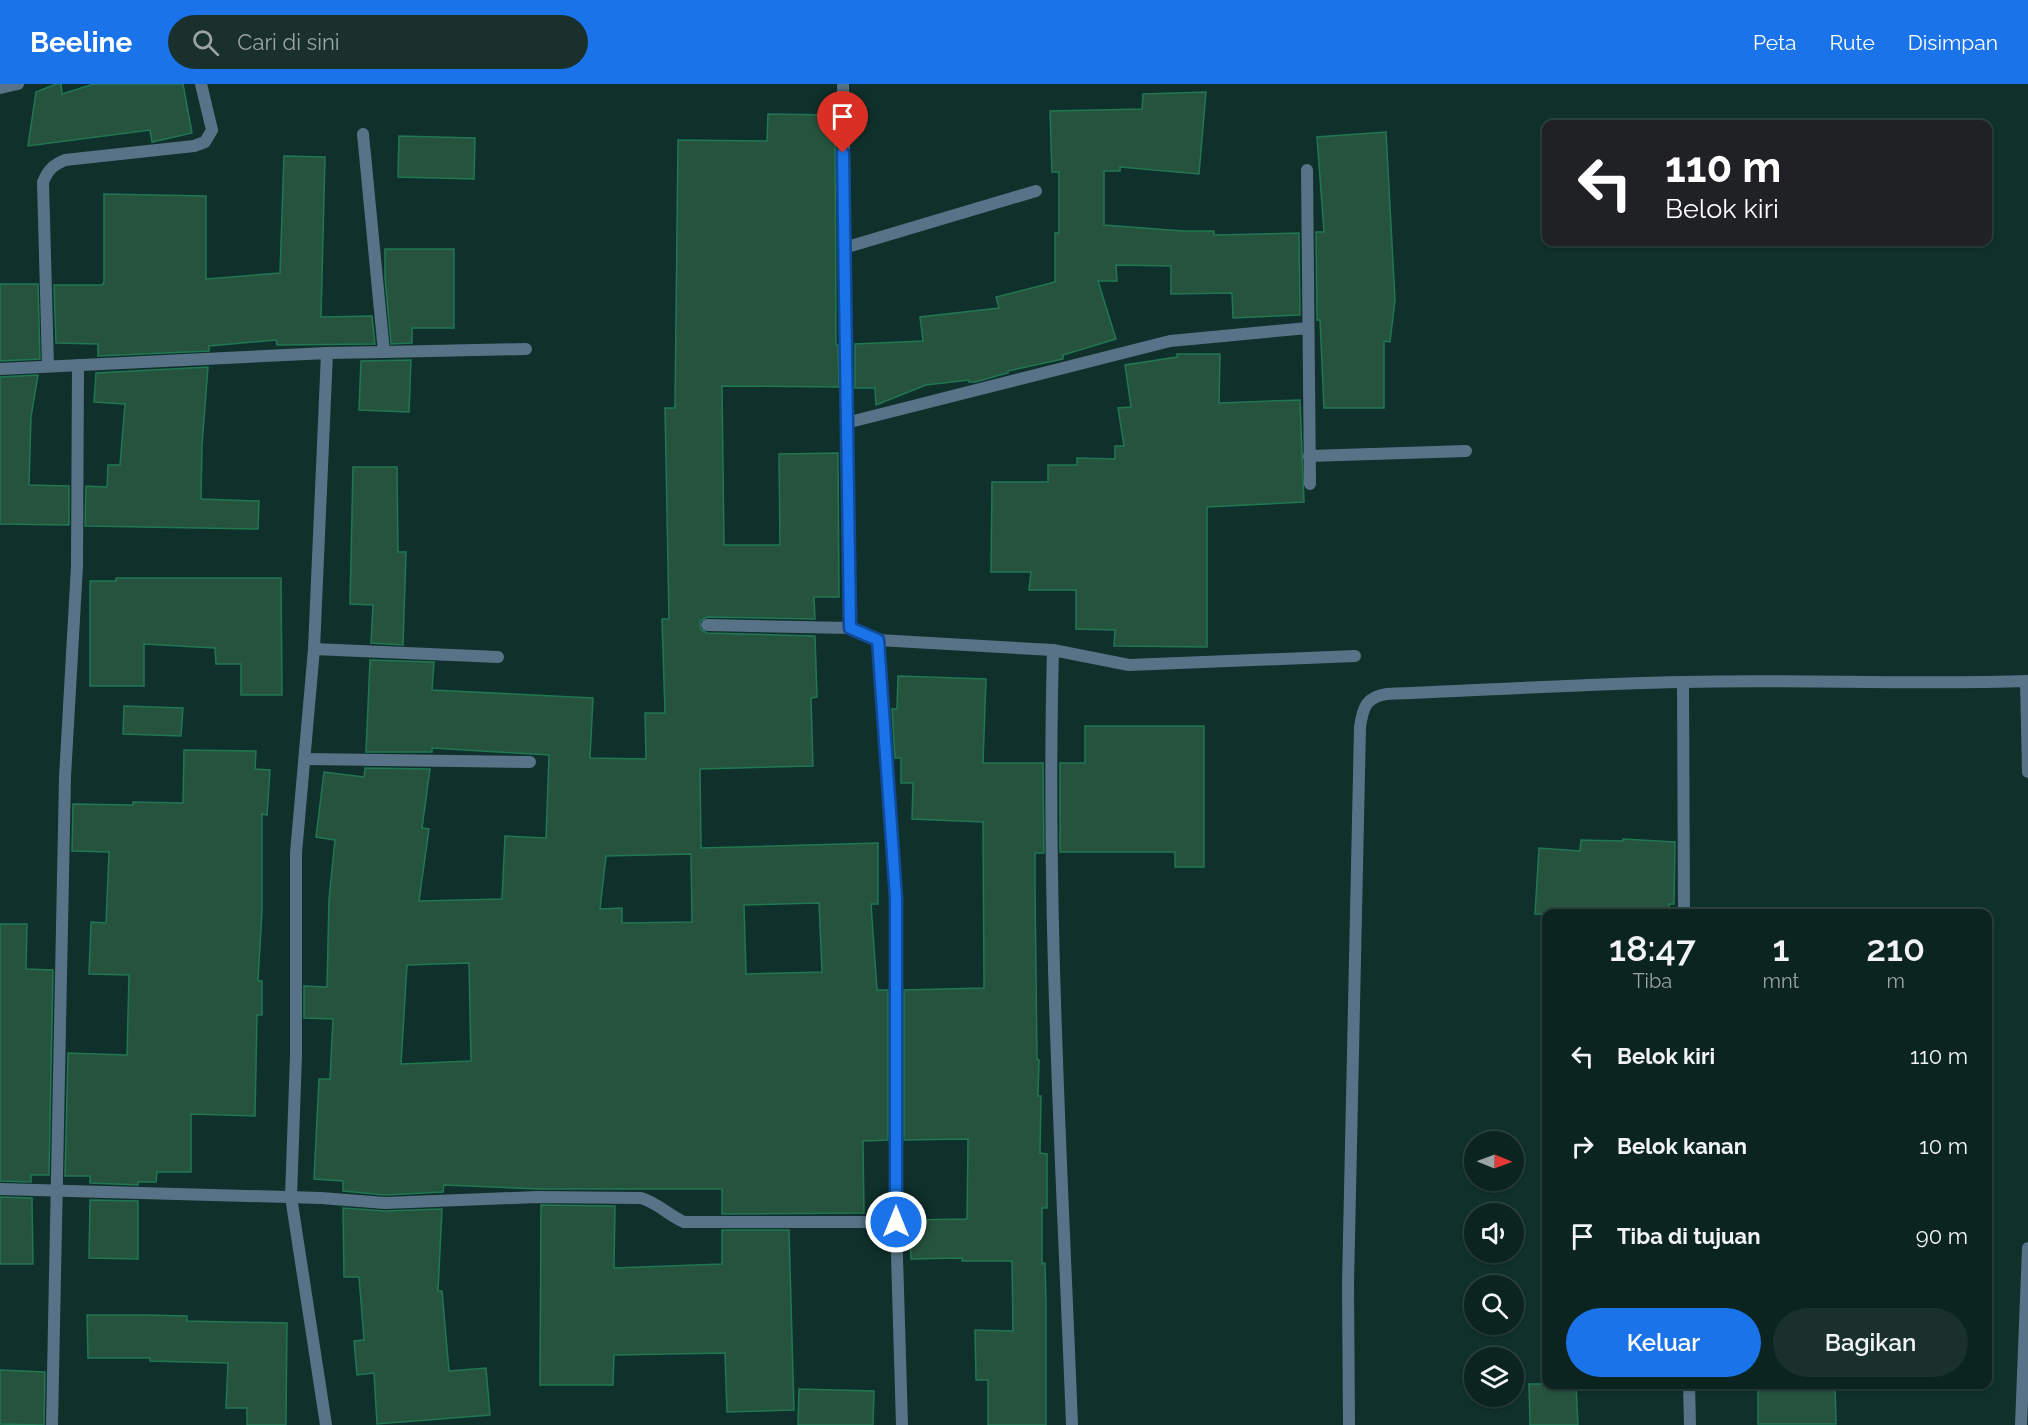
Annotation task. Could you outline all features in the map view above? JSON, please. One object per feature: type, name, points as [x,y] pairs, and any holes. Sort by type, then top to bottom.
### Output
[{"type":"street","points":[[0,88],[18,84]]},
{"type":"street","points":[[48,366],[43,182],[48,172],[54,165],[65,160],[194,147],[204,142],[212,130],[201,84]]},
{"type":"street","points":[[843,84],[850,628]]},
{"type":"street","points":[[363,134],[384,352]]},
{"type":"street","points":[[1307,170],[1310,484]]},
{"type":"street","points":[[844,248],[1036,191]]},
{"type":"street","points":[[846,423],[1170,341],[1308,328]]},
{"type":"street","points":[[0,369],[327,353],[526,349]]},
{"type":"street","points":[[326,1425],[291,1197],[297,1055],[296,853],[314,649],[327,353]]},
{"type":"street","points":[[52,1425],[65,777],[76,566],[78,365]]},
{"type":"street","points":[[1309,456],[1466,451]]},
{"type":"street","points":[[707,625],[850,628],[878,640],[1053,650],[1129,666],[1355,656]]},
{"type":"street","points":[[878,640],[896,898],[896,1222],[902,1425]]},
{"type":"street","points":[[314,649],[498,657]]},
{"type":"street","points":[[1053,650],[1051,711],[1054,935],[1072,1425]]},
{"type":"street","points":[[1349,1425],[1349,1261],[1360,727],[1363,707],[1375,696],[1388,694],[1683,682],[1973,683],[2027,681],[2028,772]]},
{"type":"street","points":[[1683,682],[1684,909]]},
{"type":"street","points":[[304,759],[530,762]]},
{"type":"street","points":[[0,1189],[291,1197],[385,1203],[538,1197],[641,1198],[653,1201],[674,1218],[684,1222],[896,1222]]},
{"type":"street","points":[[2020,1425],[2028,1248]]},
{"type":"street","points":[[1689,1389],[1690,1425]]},
{"type":"building","points":[[61,84],[62,94],[94,84],[183,84],[192,133],[152,142],[150,130],[28,146],[36,92]]},
{"type":"building","points":[[1206,92],[1199,174],[1120,167],[1120,171],[1104,171],[1104,225],[1214,231],[1214,235],[1299,233],[1300,315],[1233,318],[1232,293],[1171,294],[1171,266],[1116,265],[1117,281],[1098,281],[1116,339],[1063,355],[1063,359],[1008,371],[1008,373],[975,382],[969,382],[969,380],[926,385],[876,405],[875,388],[855,388],[855,344],[923,341],[920,317],[999,308],[996,297],[1055,282],[1055,233],[1059,233],[1059,172],[1052,172],[1050,111],[1142,109],[1143,94]]},
{"type":"building","points":[[768,114],[835,115],[836,345],[838,345],[839,387],[722,386],[724,545],[780,545],[779,454],[838,453],[839,597],[814,597],[815,619],[707,617],[700,621],[700,629],[707,633],[815,636],[817,697],[811,698],[813,766],[700,769],[701,848],[878,843],[878,904],[871,904],[877,990],[888,990],[888,1140],[863,1141],[864,1213],[722,1214],[722,1189],[541,1189],[444,1185],[443,1192],[385,1195],[343,1191],[343,1181],[314,1179],[319,1079],[330,1079],[333,1019],[304,1018],[304,986],[327,987],[329,899],[335,840],[316,837],[324,772],[364,777],[365,768],[430,769],[422,828],[429,829],[419,901],[502,899],[505,836],[546,838],[549,755],[432,748],[432,752],[366,752],[370,660],[434,662],[432,690],[593,698],[590,758],[646,759],[645,713],[665,713],[662,619],[669,619],[665,408],[675,408],[678,140],[767,141]],"holes":[[[691,854],[692,922],[622,923],[622,908],[600,909],[606,856]],[[819,903],[822,972],[746,974],[744,905]],[[469,963],[471,1061],[401,1064],[407,965]]]},
{"type":"building","points":[[1386,132],[1395,300],[1390,342],[1384,341],[1384,408],[1324,408],[1320,320],[1317,320],[1316,232],[1324,232],[1317,137]]},
{"type":"building","points":[[399,136],[475,138],[474,179],[398,177]]},
{"type":"building","points":[[284,156],[325,157],[321,317],[372,316],[375,344],[277,345],[276,340],[209,346],[209,351],[98,356],[98,344],[56,343],[54,285],[102,285],[104,282],[104,194],[206,196],[206,279],[280,273]]},
{"type":"building","points":[[385,249],[454,249],[454,328],[412,328],[412,343],[391,344],[385,278]]},
{"type":"building","points":[[0,284],[38,284],[40,359],[0,361]]},
{"type":"building","points":[[1177,354],[1220,354],[1219,403],[1300,400],[1304,502],[1207,507],[1207,647],[1114,646],[1115,630],[1076,629],[1076,590],[1029,590],[1031,572],[991,572],[992,482],[1048,482],[1048,465],[1077,465],[1077,458],[1115,459],[1115,446],[1124,446],[1118,408],[1131,407],[1125,365],[1177,357]]},
{"type":"building","points":[[411,360],[409,412],[359,410],[361,361]]},
{"type":"building","points":[[208,367],[202,445],[201,499],[259,501],[258,529],[85,526],[86,486],[107,487],[108,465],[120,465],[125,404],[94,402],[96,373]]},
{"type":"building","points":[[38,375],[31,417],[29,485],[69,486],[69,525],[0,524],[0,377]]},
{"type":"building","points":[[353,467],[397,467],[398,552],[406,552],[403,645],[371,643],[373,605],[350,604]]},
{"type":"building","points":[[116,578],[281,578],[282,695],[241,695],[241,664],[216,664],[215,648],[144,644],[144,686],[90,686],[90,581],[116,581]]},
{"type":"building","points":[[898,676],[986,679],[983,763],[1043,763],[1044,853],[1035,853],[1035,886],[1038,1096],[1041,1096],[1040,1153],[1047,1154],[1047,1208],[1042,1208],[1042,1264],[1045,1263],[1046,1302],[1046,1425],[988,1425],[988,1380],[976,1380],[975,1330],[1013,1331],[1012,1261],[962,1261],[962,1258],[911,1259],[910,1220],[967,1219],[968,1139],[904,1140],[904,990],[984,988],[983,822],[912,819],[913,783],[901,783],[901,758],[895,758],[892,709],[897,709]]},
{"type":"building","points":[[124,706],[183,708],[181,736],[123,734]]},
{"type":"building","points":[[1085,726],[1204,726],[1204,867],[1175,867],[1175,852],[1060,852],[1060,763],[1085,763]]},
{"type":"building","points":[[184,750],[256,751],[255,769],[270,770],[267,815],[262,814],[262,911],[258,981],[262,981],[262,1015],[257,1015],[255,1116],[191,1114],[191,1172],[157,1172],[156,1182],[138,1182],[138,1185],[90,1183],[90,1176],[65,1176],[68,1053],[127,1055],[129,975],[89,974],[91,922],[106,923],[109,852],[72,851],[73,804],[183,803]]},
{"type":"building","points":[[1623,839],[1675,842],[1674,904],[1669,904],[1669,909],[1542,909],[1542,914],[1535,914],[1539,848],[1580,851],[1581,840],[1623,841]]},
{"type":"building","points":[[0,924],[27,924],[26,969],[53,970],[49,1175],[31,1175],[31,1182],[0,1181]]},
{"type":"building","points":[[0,1197],[32,1198],[33,1264],[0,1264]]},
{"type":"building","points":[[90,1200],[138,1201],[138,1259],[89,1258]]},
{"type":"building","points":[[541,1205],[615,1206],[614,1268],[722,1264],[722,1230],[789,1230],[794,1410],[727,1412],[725,1353],[614,1355],[613,1385],[540,1385]]},
{"type":"building","points":[[343,1208],[385,1211],[442,1209],[438,1291],[442,1291],[449,1371],[486,1368],[490,1415],[377,1424],[374,1373],[357,1375],[354,1341],[364,1340],[359,1277],[344,1277]]},
{"type":"building","points":[[87,1315],[187,1316],[187,1321],[287,1323],[286,1425],[247,1425],[247,1408],[226,1408],[228,1363],[150,1361],[150,1358],[88,1358]]},
{"type":"building","points":[[0,1370],[45,1372],[44,1425],[0,1424]]},
{"type":"building","points":[[1529,1384],[1542,1384],[1542,1389],[1576,1389],[1578,1425],[1530,1425]]},
{"type":"building","points":[[799,1389],[874,1391],[873,1425],[798,1425]]},
{"type":"building","points":[[1758,1389],[1835,1389],[1836,1424],[1758,1424]]},
{"type":"route","points":[[843,153],[850,628],[878,640],[896,898],[896,1222]]}]
